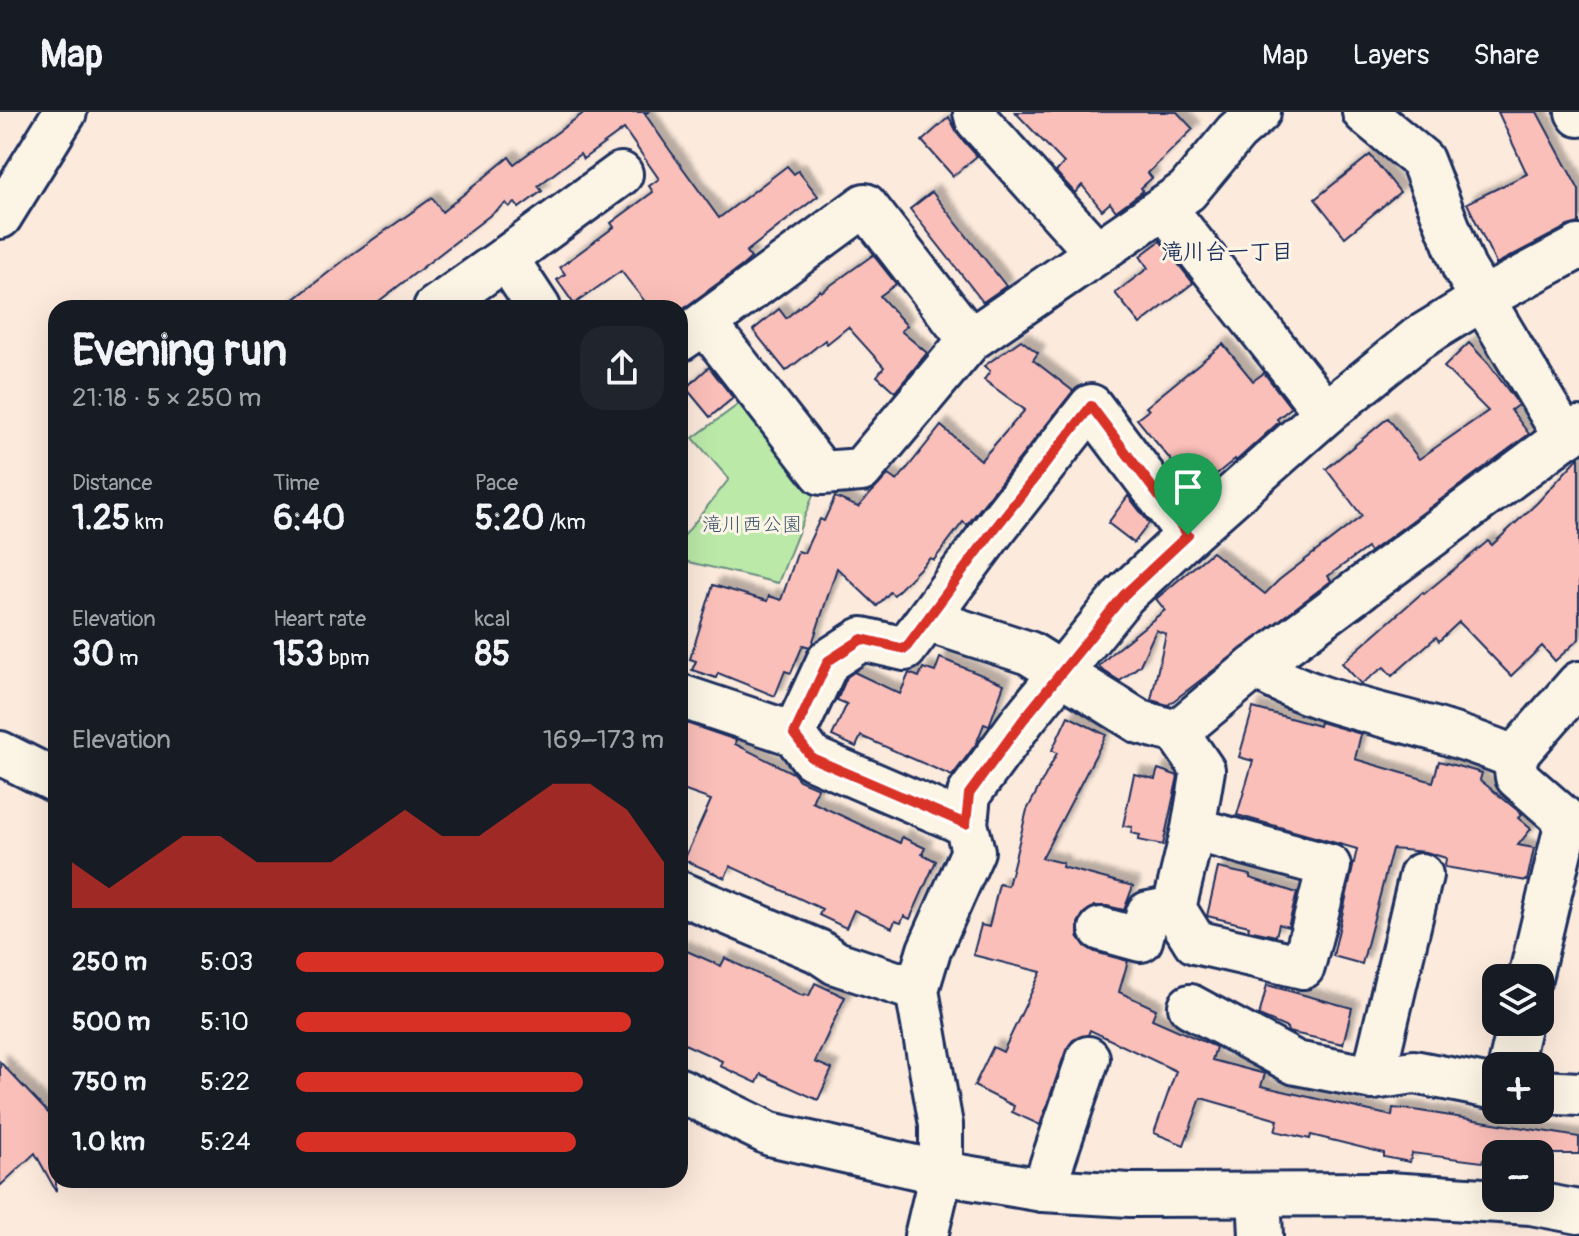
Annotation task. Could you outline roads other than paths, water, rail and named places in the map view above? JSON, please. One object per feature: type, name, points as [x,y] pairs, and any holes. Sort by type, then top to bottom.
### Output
[{"type":"street","points":[[0,217],[65,112]]},
{"type":"street","points":[[975,112],[977,120],[1096,252]]},
{"type":"street","points":[[1177,732],[1255,667],[1572,432],[1464,268],[1422,160],[1364,112]]},
{"type":"street","points":[[970,340],[865,205],[693,331],[822,473],[861,470],[970,340],[1187,191],[1237,119]]},
{"type":"street","points":[[446,300],[621,174]]},
{"type":"street","points":[[1164,207],[1326,413]]},
{"type":"street","points":[[926,1236],[941,1173],[941,1125],[917,990],[929,950],[973,851],[966,824],[969,794],[1124,595],[1188,535],[1326,413],[1417,339],[1484,298],[1579,247]]},
{"type":"street","points":[[506,258],[534,300]]},
{"type":"street","points":[[794,734],[828,661],[862,639],[905,649],[1091,406],[1188,535]]},
{"type":"street","points":[[927,620],[1029,653],[1140,722],[1177,732],[1203,770],[1174,908],[1195,942],[1303,967],[1329,866],[1193,829]]},
{"type":"street","points":[[1255,667],[1280,683],[1514,757]]},
{"type":"street","points":[[1533,964],[1567,821],[1517,777],[1514,757],[1579,683]]},
{"type":"street","points":[[688,699],[794,734],[812,758],[966,824]]},
{"type":"street","points":[[0,753],[48,777]]},
{"type":"street","points":[[1373,1078],[1421,875]]},
{"type":"street","points":[[688,896],[818,951],[836,963],[917,990]]},
{"type":"street","points":[[1101,929],[1141,940],[1148,913],[1174,908]]},
{"type":"street","points":[[1190,1006],[1296,1063],[1373,1078],[1414,1072],[1482,1085]]},
{"type":"street","points":[[1043,1190],[1088,1058]]},
{"type":"street","points":[[1554,1093],[1579,1094]]},
{"type":"street","points":[[688,1094],[770,1134],[941,1173],[1043,1190],[1130,1195],[1388,1194],[1532,1220],[1579,1212]]},
{"type":"street","points":[[1259,1195],[1261,1236]]},
{"type":"district","name":"滝川台一丁目","points":[[1227,251]]},
{"type":"park label","name":"滝川西公園","points":[[752,524]]}]
